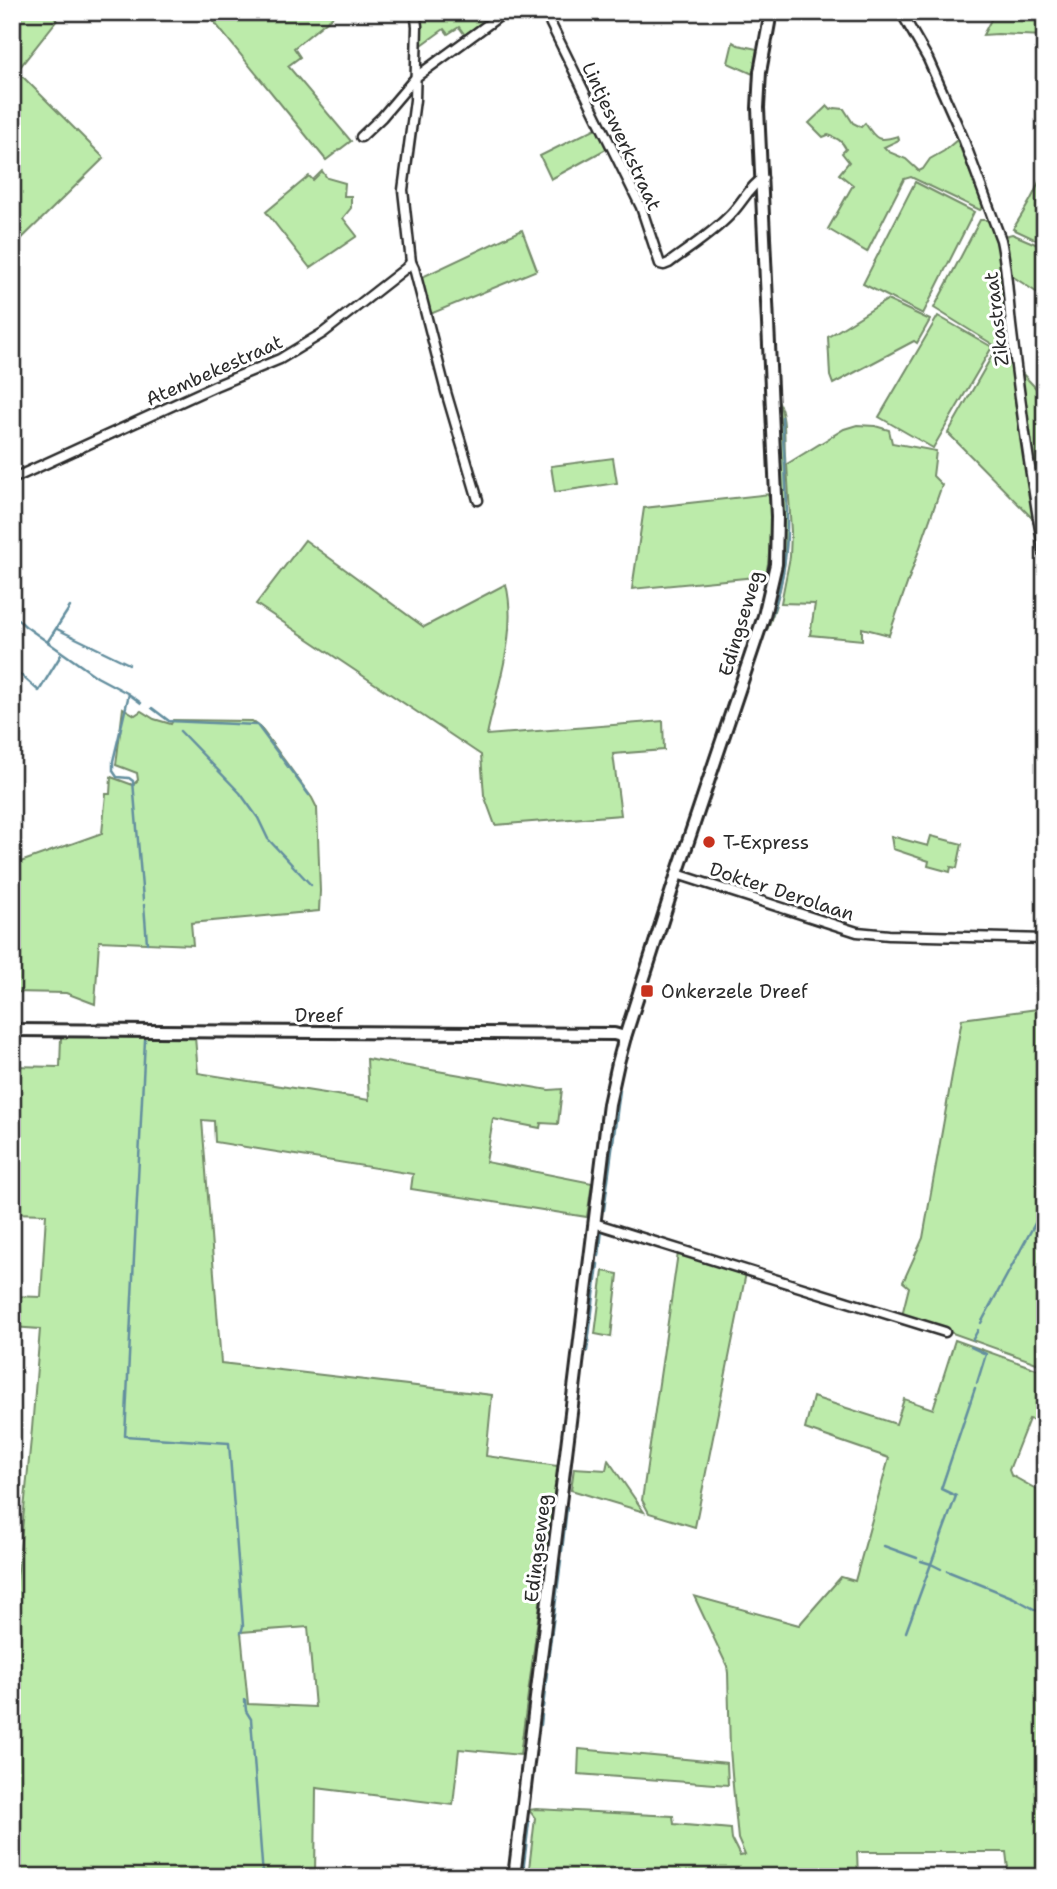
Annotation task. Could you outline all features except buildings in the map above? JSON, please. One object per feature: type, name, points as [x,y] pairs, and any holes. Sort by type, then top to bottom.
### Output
[{"type":"main road","name":"Edingseweg","points":[[514,1877],[609,1104],[625,1037],[764,616],[776,564],[778,531],[758,108],[759,84],[771,12]]},
{"type":"main road","name":"Dreef","points":[[12,1030],[614,1034],[625,1037]]},
{"type":"street","points":[[415,12],[416,77],[412,131],[403,190],[411,262],[478,500]]},
{"type":"street","points":[[361,137],[416,77],[505,12]]},
{"type":"street","name":"Lintjeswerkstraat","points":[[545,12],[641,207],[660,264],[669,263],[722,223],[747,195],[753,184],[763,178]]},
{"type":"street","name":"Zikastraat","points":[[901,12],[928,59],[963,138],[1001,240],[1045,558]]},
{"type":"street","name":"Atembekestraat","points":[[12,479],[280,359],[340,321],[411,262]]},
{"type":"street","name":"Dokter Derolaan","points":[[677,874],[857,932],[1045,939]]},
{"type":"street","points":[[594,1223],[945,1332]]},
{"type":"green space","points":[[12,12],[50,12],[57,20],[17,71],[104,158],[12,248]]},
{"type":"green space","points":[[206,12],[338,12],[294,48],[300,57],[288,66],[351,141],[326,160]]},
{"type":"green space","points":[[434,12],[496,12],[465,35],[459,27],[448,34],[444,29],[419,47],[419,23]]},
{"type":"green space","points":[[995,12],[1045,12],[1045,36],[983,35]]},
{"type":"green space","points":[[733,42],[757,49],[753,74],[728,63]]},
{"type":"green space","points":[[827,106],[831,110],[844,109],[853,123],[861,127],[865,123],[878,138],[898,136],[899,140],[884,147],[906,159],[919,171],[930,159],[957,140],[984,206],[980,210],[911,177],[904,179],[867,252],[828,229],[853,185],[839,174],[849,162],[842,153],[846,149],[841,141],[828,135],[823,137],[809,123]]},
{"type":"green space","points":[[598,127],[608,148],[551,179],[540,156]]},
{"type":"green space","points":[[1045,160],[1045,244],[1013,229],[1037,188]]},
{"type":"green space","points":[[322,171],[327,178],[345,183],[344,196],[351,196],[351,208],[343,218],[357,236],[310,268],[266,212],[309,176],[313,180]]},
{"type":"green space","points":[[915,182],[974,212],[923,314],[863,284]]},
{"type":"green space","points":[[980,220],[990,223],[1001,255],[1036,522],[948,433],[997,347],[934,308]]},
{"type":"green space","points":[[522,230],[537,270],[428,315],[418,279]]},
{"type":"green space","points":[[1012,234],[1045,248],[1045,298],[1009,274],[1005,242],[1008,235]]},
{"type":"green space","points":[[887,300],[930,320],[917,343],[914,341],[833,384],[830,376],[828,337]]},
{"type":"green space","points":[[938,316],[992,347],[933,448],[879,417]]},
{"type":"green space","points":[[1020,371],[1045,398],[1045,541]]},
{"type":"green space","points":[[778,401],[784,427],[787,543],[781,584],[768,628],[766,626],[782,538]]},
{"type":"green space","points":[[857,425],[889,430],[892,443],[936,451],[933,476],[942,485],[889,635],[862,628],[862,640],[810,635],[815,604],[781,603],[790,557],[787,464],[844,429]]},
{"type":"green space","points":[[613,458],[617,483],[555,492],[551,466]]},
{"type":"green space","points":[[770,494],[771,535],[766,576],[632,589],[644,508]]},
{"type":"green space","points":[[305,540],[424,627],[506,584],[510,622],[508,641],[487,735],[663,721],[664,750],[613,754],[621,815],[495,825],[484,795],[481,755],[256,604]]},
{"type":"green space","points":[[123,708],[135,715],[141,711],[154,719],[171,724],[173,720],[252,721],[260,727],[317,808],[319,911],[191,923],[193,945],[99,941],[95,1004],[66,993],[12,992],[12,865],[102,833],[106,794],[110,794],[111,777],[133,785],[138,780],[137,773],[116,765]]},
{"type":"green space","points":[[891,836],[928,846],[931,836],[962,844],[957,868],[951,867],[950,872],[928,866],[929,861],[893,849]]},
{"type":"green space","points":[[1045,1008],[1045,1366],[902,1315],[909,1287],[903,1282],[923,1238],[962,1019]]},
{"type":"green space","points":[[61,1037],[195,1037],[198,1073],[369,1100],[367,1059],[549,1090],[562,1089],[558,1124],[541,1123],[540,1128],[493,1119],[486,1162],[592,1183],[587,1217],[411,1189],[413,1174],[215,1142],[214,1121],[202,1120],[221,1363],[492,1395],[486,1456],[558,1466],[520,1755],[459,1749],[453,1805],[316,1788],[315,1877],[12,1877],[12,1631],[40,1329],[12,1327],[12,1296],[41,1297],[46,1214],[12,1213],[12,1066],[60,1067]],"holes":[[[308,1627],[315,1707],[248,1704],[241,1632]]]},
{"type":"green space","points":[[678,1253],[746,1273],[695,1527],[649,1513],[642,1500]]},
{"type":"green space","points":[[603,1271],[618,1274],[611,1337],[595,1334]]},
{"type":"green space","points":[[955,1340],[1045,1372],[1045,1423],[1029,1419],[1009,1470],[1011,1475],[1045,1494],[1045,1877],[1009,1877],[1006,1852],[857,1852],[858,1877],[528,1877],[535,1818],[529,1810],[536,1809],[673,1816],[674,1824],[731,1829],[732,1840],[740,1856],[745,1855],[738,1839],[730,1749],[727,1666],[694,1596],[799,1625],[841,1577],[855,1581],[889,1458],[805,1429],[813,1397],[896,1424],[904,1399],[933,1409]]},
{"type":"green space","points":[[608,1460],[644,1512],[571,1490],[574,1468],[606,1470]]},
{"type":"green space","points":[[579,1749],[727,1763],[728,1785],[578,1774]]},
{"type":"waterway","points":[[769,621],[778,596],[786,546],[787,495],[782,417]]},
{"type":"waterway","points":[[48,641],[70,607]]},
{"type":"waterway","points":[[12,614],[97,677],[129,694],[113,771],[117,777],[133,781],[143,900]]},
{"type":"waterway","points":[[57,629],[129,664]]},
{"type":"waterway","points":[[21,675],[39,691],[61,655]]},
{"type":"waterway","points":[[130,695],[141,703]]},
{"type":"waterway","points":[[152,708],[169,721],[257,725],[309,795]]},
{"type":"waterway","points":[[180,731],[240,793],[258,818],[268,839],[311,885]]},
{"type":"waterway","points":[[144,905],[147,943]]},
{"type":"waterway","points":[[145,1040],[125,1436],[229,1443],[243,1626],[241,1633]]},
{"type":"waterway","points":[[604,1210],[620,1090]]},
{"type":"waterway","points":[[981,1323],[1045,1205]]},
{"type":"waterway","points":[[599,1256],[602,1230]]},
{"type":"waterway","points":[[587,1351],[598,1264]]},
{"type":"waterway","points":[[973,1339],[978,1330]]},
{"type":"waterway","points":[[971,1347],[986,1354],[977,1383]]},
{"type":"waterway","points":[[941,1569],[931,1564],[956,1496],[941,1489],[975,1388]]},
{"type":"waterway","points":[[562,1551],[567,1507]]},
{"type":"waterway","points":[[884,1546],[917,1558]]},
{"type":"waterway","points":[[547,1668],[561,1561]]},
{"type":"waterway","points":[[906,1632],[931,1564],[921,1561]]},
{"type":"waterway","points":[[947,1571],[1014,1598],[1045,1615]]},
{"type":"waterway","points":[[543,1707],[547,1673]]},
{"type":"waterway","points":[[245,1700],[246,1711],[251,1719],[263,1877]]},
{"type":"waterway","points":[[541,1725],[542,1715]]},
{"type":"waterway","points":[[523,1872],[529,1822]]},
{"type":"place","name":"T-Express","points":[[709,842]]},
{"type":"place","name":"Onkerzele Dreef","points":[[647,991]]}]
